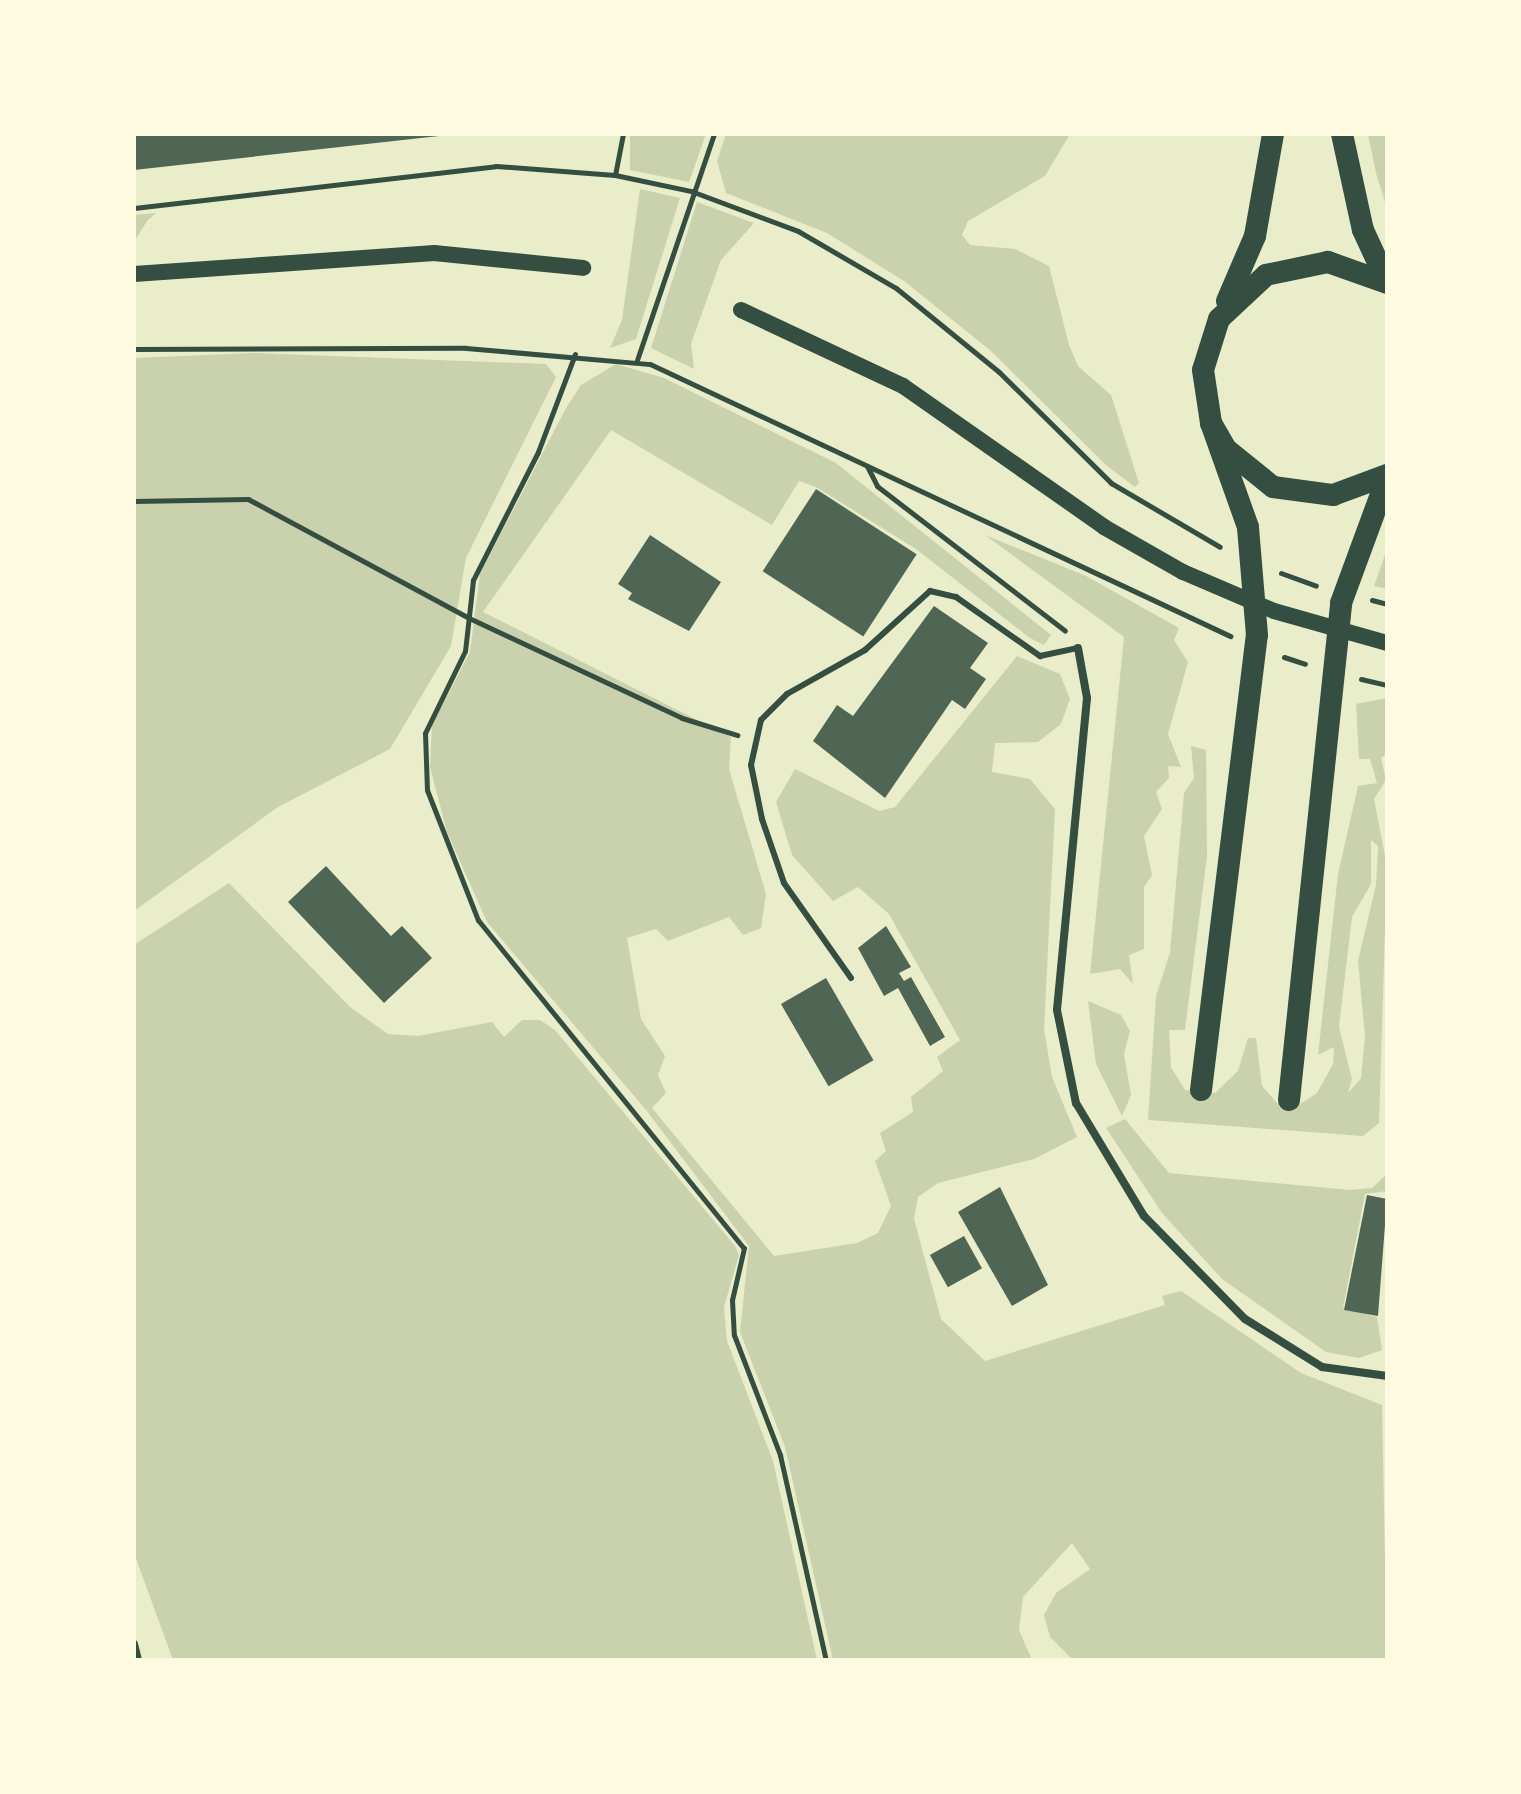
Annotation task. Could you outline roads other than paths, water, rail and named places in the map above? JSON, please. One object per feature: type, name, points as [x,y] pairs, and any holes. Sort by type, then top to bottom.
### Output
[{"type":"highway","points":[[1201,1090],[1257,622],[1248,527],[1211,423],[1203,370],[1219,319],[1255,236],[1273,134]]},
{"type":"highway","points":[[1342,134],[1358,215],[1387,282]]},
{"type":"highway","points":[[1219,319],[1240,294],[1296,264],[1360,269],[1387,282]]},
{"type":"highway","points":[[1211,423],[1226,449],[1273,487],[1333,495],[1387,476]]},
{"type":"highway","points":[[1289,1100],[1341,603],[1387,476]]},
{"type":"main road","points":[[134,274],[434,253],[583,268]]},
{"type":"main road","points":[[741,310],[903,386],[1141,550],[1261,606],[1387,643]]},
{"type":"street","points":[[1078,648],[1087,698],[1057,1010],[1076,1103],[1144,1216],[1245,1319],[1322,1367],[1387,1376]]},
{"type":"street","points":[[134,1644],[138,1660]]},
{"type":"lane","points":[[851,978],[784,883],[755,795],[755,733],[771,706],[850,662],[930,591],[956,597],[1040,656],[1078,648]]}]
